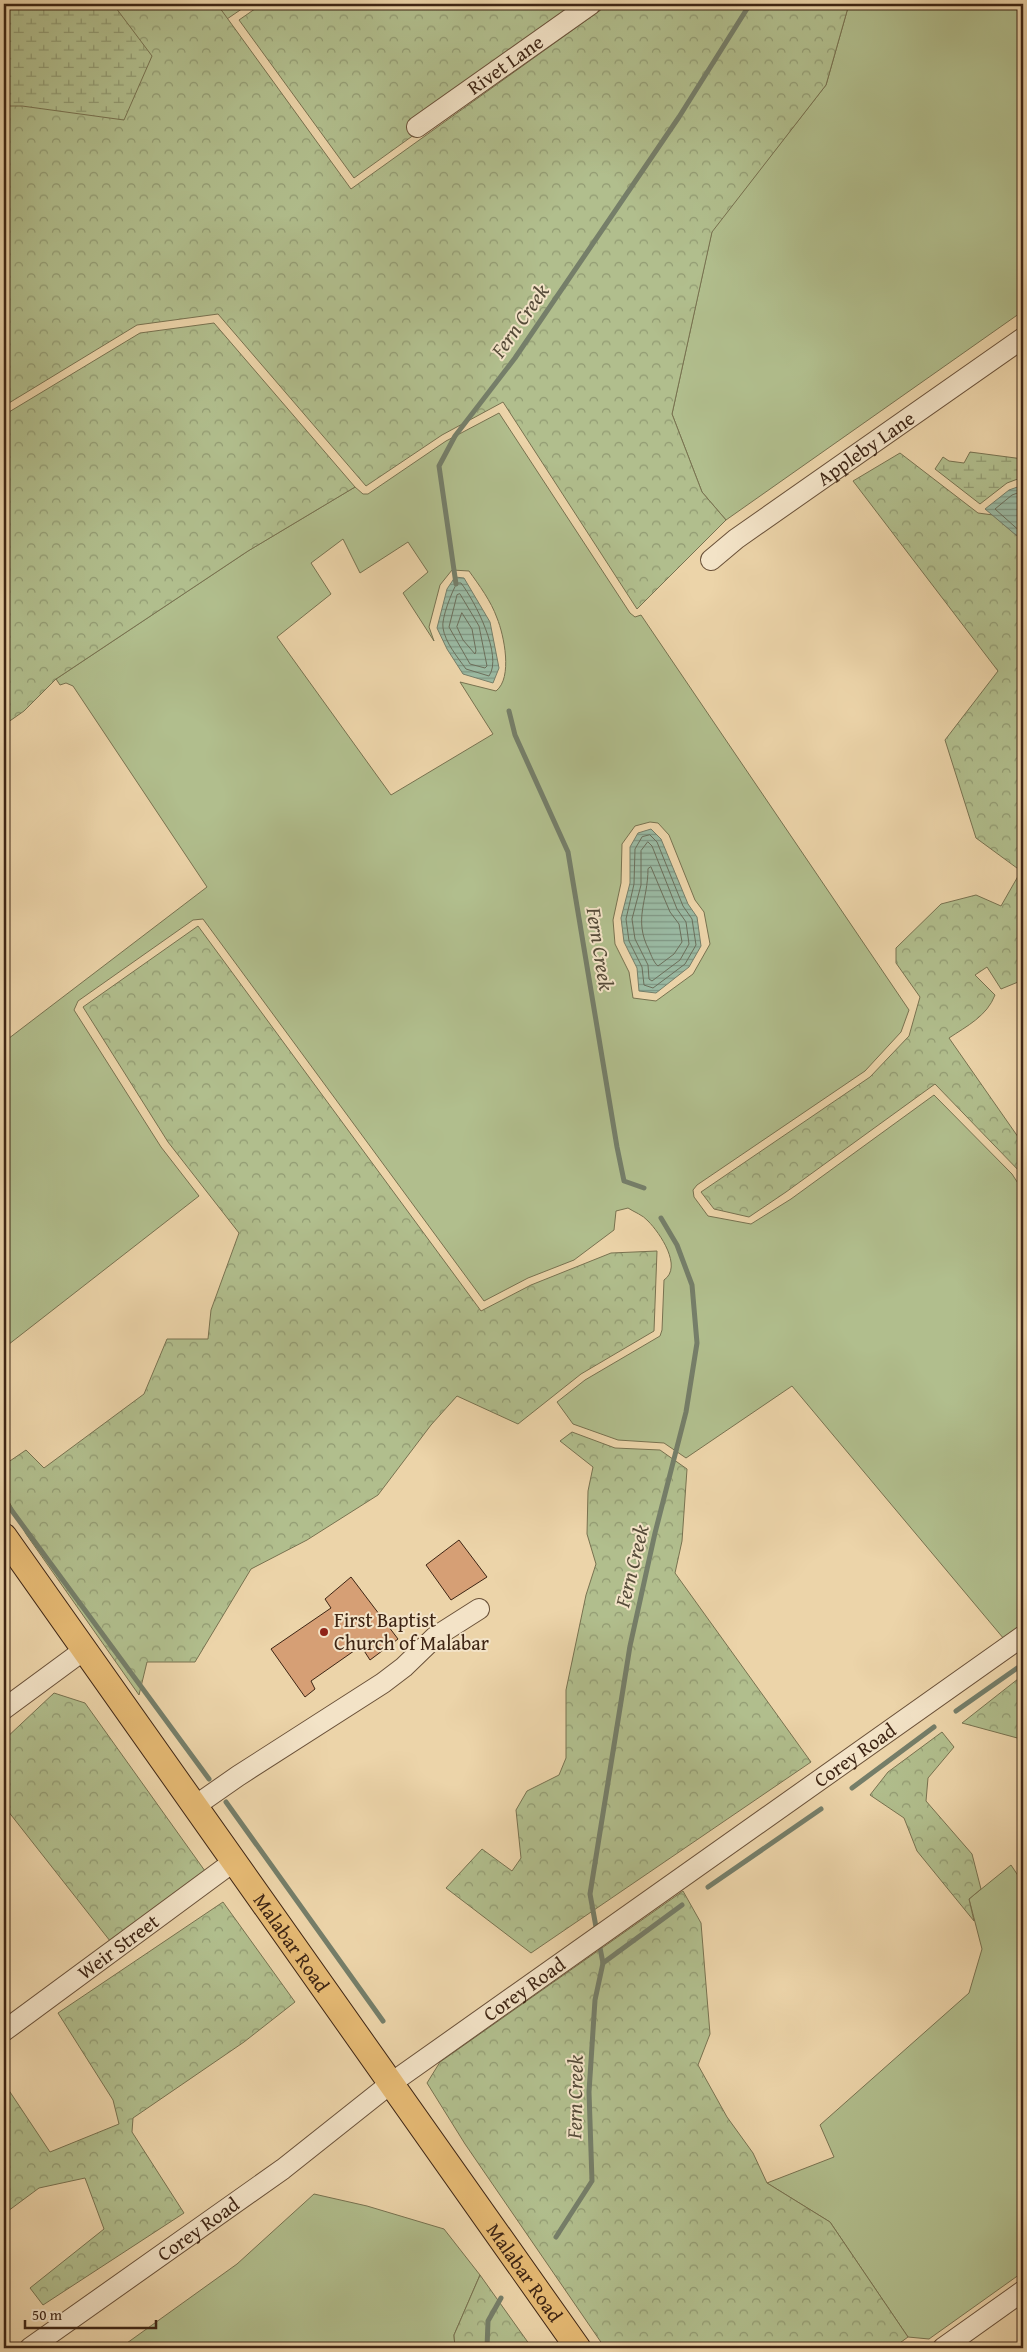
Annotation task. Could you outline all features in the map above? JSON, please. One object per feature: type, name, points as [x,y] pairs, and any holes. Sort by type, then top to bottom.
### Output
[{"type":"main road","name":"Malabar Road","points":[[4,1536],[578,2348]]},
{"type":"street","name":"Rivet Lane","points":[[418,126],[591,4]]},
{"type":"street","name":"Appleby Lane","points":[[711,560],[736,539],[1023,338]]},
{"type":"street","points":[[195,1806],[238,1776],[384,1684],[404,1668],[435,1637],[479,1609]]},
{"type":"street","name":"Corey Road","points":[[30,2348],[283,2169],[390,2084],[1023,1636]]},
{"type":"street","points":[[4,1708],[84,1650]]},
{"type":"street","name":"Weir Street","points":[[4,2031],[233,1862]]},
{"type":"street","points":[[943,2348],[1023,2291]]},
{"type":"green space","points":[[4,4],[217,4],[351,189],[609,4],[849,4],[826,85],[712,232],[672,414],[702,492],[726,520],[637,609],[503,402],[442,435],[366,486],[218,314],[137,325],[4,406]]},
{"type":"green space","points":[[4,4],[113,4],[152,56],[124,120],[22,106],[4,106]]},
{"type":"green space","points":[[217,4],[249,4],[227,19]]},
{"type":"green space","points":[[262,4],[596,4],[354,178],[239,20]]},
{"type":"green space","points":[[849,4],[1023,4],[1023,311],[726,520],[702,492],[672,414],[712,231],[826,85]]},
{"type":"green space","points":[[214,323],[355,487],[248,551],[56,679],[24,711],[4,725],[4,415],[140,333]]},
{"type":"green space","points":[[499,413],[630,613],[635,617],[641,615],[909,1010],[901,1032],[865,1071],[697,1185],[693,1190],[694,1197],[708,1216],[751,1224],[791,1199],[934,1095],[1012,1174],[1023,1191],[1023,1625],[1004,1639],[792,1386],[686,1458],[664,1443],[618,1440],[573,1424],[557,1402],[585,1380],[660,1336],[662,1330],[664,1280],[669,1274],[671,1267],[668,1250],[653,1226],[641,1215],[628,1208],[616,1211],[614,1230],[574,1260],[528,1278],[484,1301],[203,919],[193,920],[78,1001],[74,1010],[161,1147],[199,1196],[4,1348],[4,1042],[207,887],[73,686],[66,683],[60,685],[56,679],[248,551],[355,487],[363,494],[368,494],[446,441]],"holes":[[[343,539],[360,573],[408,542],[428,572],[403,593],[434,641],[429,627],[440,585],[452,570],[469,571],[494,612],[500,625],[504,645],[506,667],[501,685],[496,691],[460,682],[493,734],[391,795],[277,637],[331,594],[311,563]],[[650,822],[658,823],[669,835],[695,900],[704,912],[710,944],[693,974],[656,1001],[633,998],[629,972],[615,944],[613,920],[621,883],[622,844],[635,826]]]},
{"type":"green space","points":[[970,452],[1023,459],[1023,477],[1007,483],[980,504],[935,469],[943,457],[949,461],[964,463]]},
{"type":"green space","points":[[900,453],[978,513],[993,515],[1023,541],[1023,980],[1001,989],[987,967],[975,975],[995,995],[982,1015],[949,1038],[1023,1144],[1023,1175],[935,1084],[749,1217],[714,1209],[701,1192],[870,1077],[909,1036],[920,997],[896,963],[896,948],[941,904],[976,895],[1001,906],[1021,871],[976,838],[945,740],[998,671],[853,481]]},
{"type":"green space","points":[[198,926],[481,1311],[531,1285],[611,1253],[657,1251],[654,1331],[581,1374],[518,1424],[457,1396],[431,1425],[378,1495],[307,1540],[251,1569],[195,1662],[147,1662],[139,1695],[26,1534],[4,1492],[4,1465],[26,1450],[44,1468],[144,1394],[167,1339],[208,1339],[211,1310],[239,1233],[168,1142],[83,1007]]},
{"type":"green space","points":[[572,1432],[615,1448],[660,1450],[687,1469],[682,1541],[675,1573],[811,1762],[531,1953],[446,1888],[482,1849],[512,1871],[521,1858],[516,1810],[527,1791],[559,1775],[566,1758],[566,1690],[586,1595],[596,1564],[587,1534],[588,1491],[593,1467],[560,1441]]},
{"type":"green space","points":[[1023,1675],[1023,1742],[1021,1739],[962,1723]]},
{"type":"green space","points":[[54,1693],[85,1703],[205,1871],[114,1946],[4,1806],[4,1740]]},
{"type":"green space","points":[[942,1732],[954,1747],[928,1778],[926,1801],[972,1854],[981,1889],[969,1899],[974,1921],[917,1851],[904,1818],[870,1795],[888,1772]]},
{"type":"green space","points":[[1011,1865],[1023,1883],[1023,2272],[929,2339],[908,2337],[830,2222],[767,2183],[834,2157],[820,2125],[969,1993],[982,1949],[969,1899]]},
{"type":"green space","points":[[683,1891],[701,1923],[710,2034],[698,2065],[727,2117],[753,2153],[767,2183],[830,2222],[908,2337],[893,2348],[605,2348],[465,2144],[427,2083],[440,2062]]},
{"type":"green space","points":[[223,1902],[295,2002],[244,2042],[133,2118],[132,2132],[184,2213],[43,2305],[30,2288],[104,2229],[85,2178],[39,2188],[4,2214],[4,2083],[50,2152],[119,2124],[113,2100],[58,2013]]},
{"type":"green space","points":[[314,2194],[367,2206],[444,2229],[480,2275],[454,2335],[455,2348],[120,2348],[237,2264]]},
{"type":"green space","points":[[480,2275],[532,2348],[455,2348],[454,2335]]},
{"type":"water","points":[[1023,485],[1023,541],[985,509],[1009,490]]},
{"type":"water","points":[[455,577],[464,578],[490,622],[499,668],[493,683],[463,674],[447,649],[437,628],[447,589]]},
{"type":"water","points":[[651,829],[661,839],[688,904],[697,917],[701,946],[689,967],[656,993],[639,991],[637,968],[624,942],[621,918],[630,883],[630,847],[638,833]]},
{"type":"building","points":[[459,1540],[487,1577],[451,1600],[426,1565]]},
{"type":"building","points":[[351,1577],[398,1639],[370,1660],[361,1646],[311,1681],[315,1689],[305,1697],[271,1649],[331,1608],[325,1599]]},
{"type":"waterway","name":"Fern Creek","points":[[456,584],[439,466],[455,436],[515,358],[679,117],[750,4]]},
{"type":"waterway","name":"Fern Creek","points":[[509,711],[515,735],[568,852],[624,1181],[644,1188]]},
{"type":"waterway","name":"Fern Creek","points":[[596,1927],[590,1894],[630,1646],[655,1533],[686,1412],[697,1343],[692,1285],[677,1245],[661,1218]]},
{"type":"waterway","points":[[4,1500],[209,1779]]},
{"type":"waterway","points":[[956,1711],[1023,1664]]},
{"type":"waterway","points":[[852,1788],[934,1727]]},
{"type":"waterway","points":[[226,1802],[383,2021]]},
{"type":"waterway","points":[[708,1887],[821,1809]]},
{"type":"waterway","points":[[603,1963],[682,1905]]},
{"type":"waterway","name":"Fern Creek","points":[[556,2237],[592,2181],[589,2092],[595,2000],[603,1963],[600,1948]]},
{"type":"waterway","name":"Fern Creek","points":[[487,2348],[488,2321],[501,2298]]},
{"type":"place","name":"First Baptist Church of Malabar","points":[[324,1632]]}]
